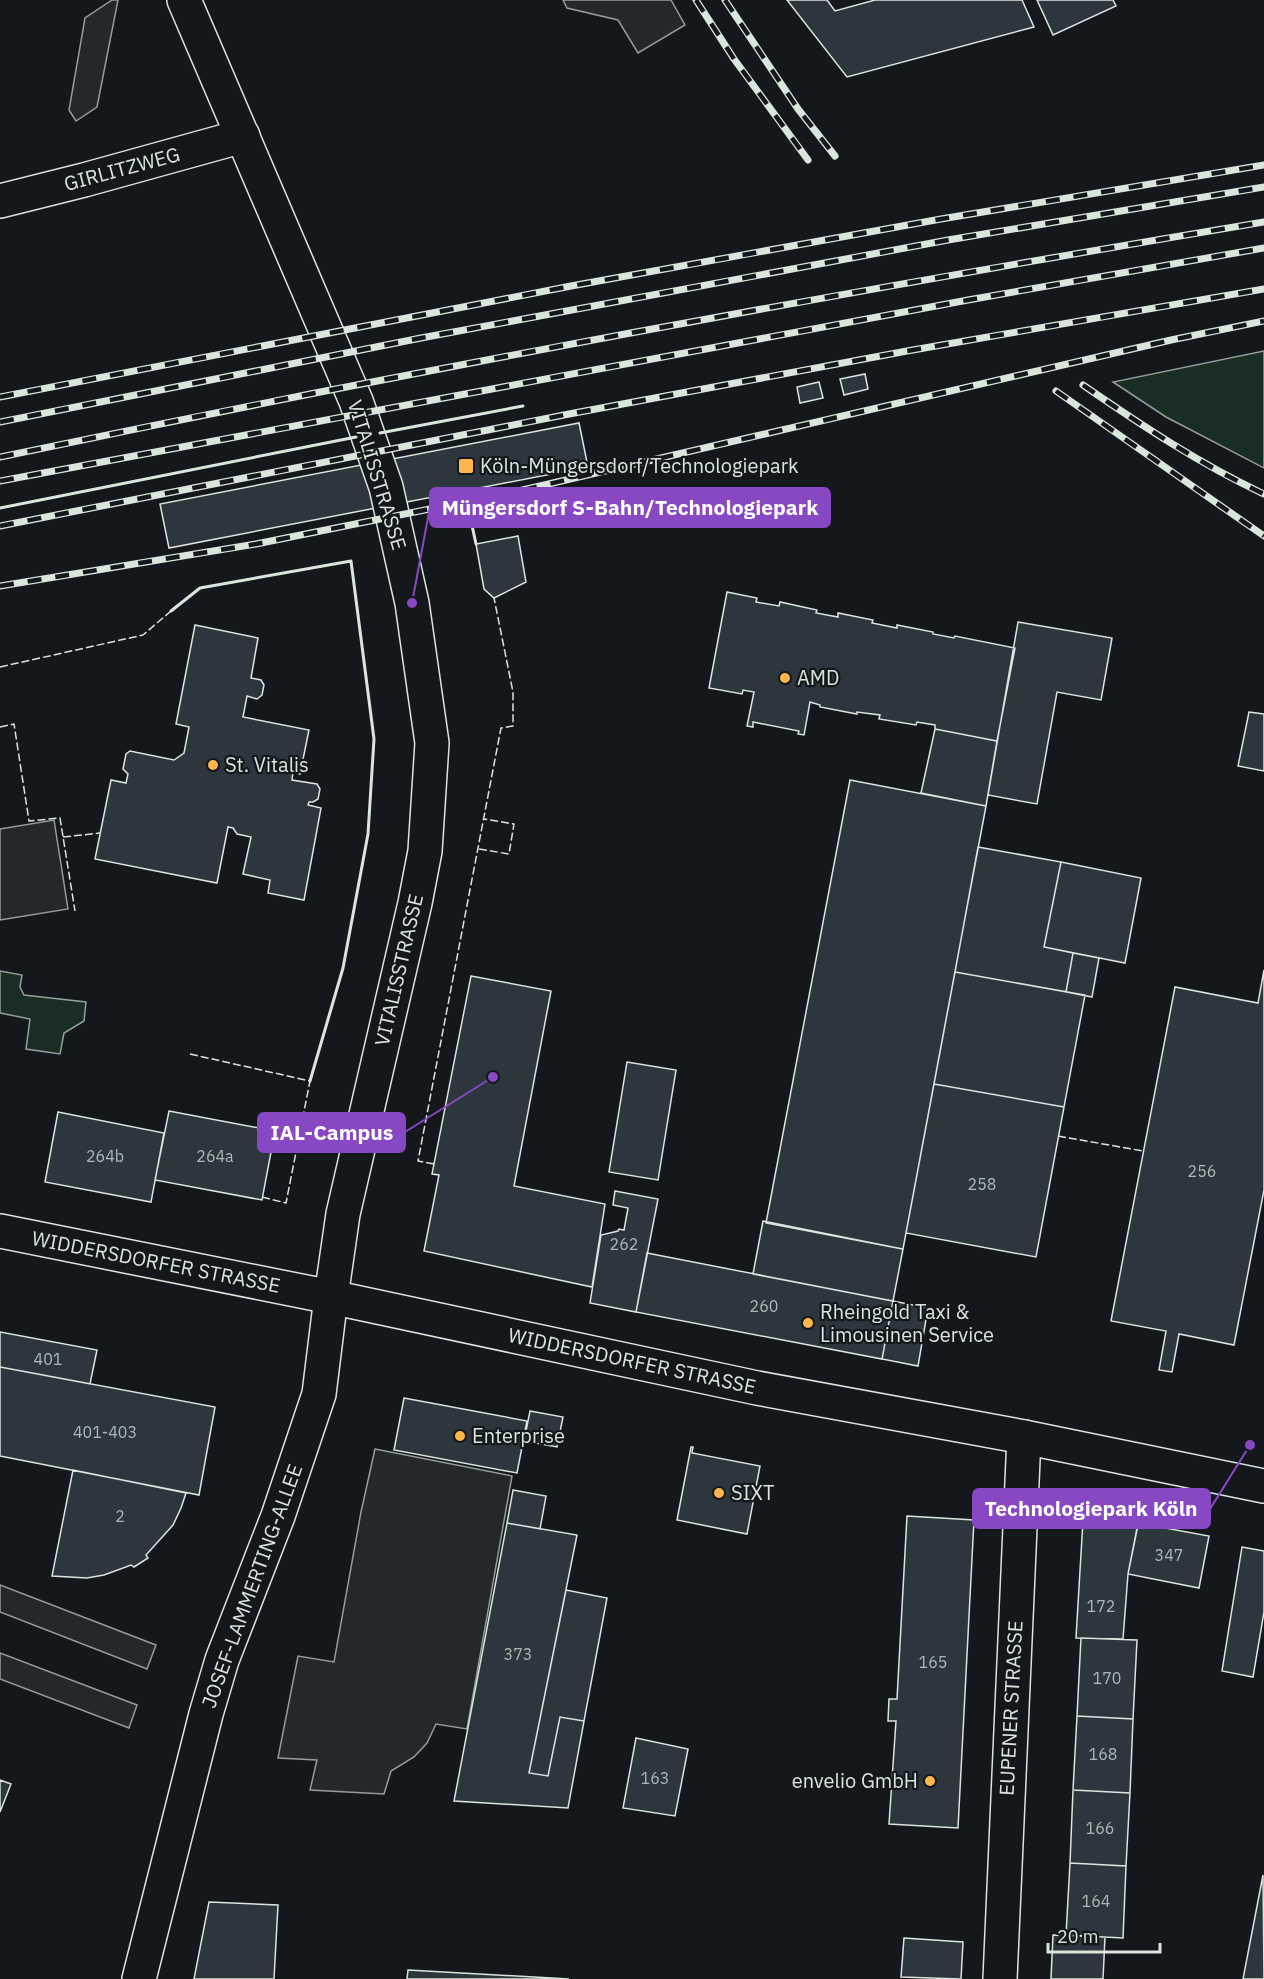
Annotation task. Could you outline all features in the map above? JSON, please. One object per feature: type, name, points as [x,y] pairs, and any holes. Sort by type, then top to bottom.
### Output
[{"type":"street","name":"VITALISSTRASSE","points":[[184,0],[356,401],[386,488],[412,603],[432,743],[425,851],[343,1214],[331,1297]]},
{"type":"street","name":"GIRLITZWEG","points":[[0,201],[243,136]]},
{"type":"street","name":"WIDDERSDORFER STRASSE","points":[[0,1232],[331,1297],[757,1388],[1024,1437],[1264,1486]]},
{"type":"street","name":"JOSEF-LAMMERTING-ALLEE","points":[[139,1979],[206,1714],[222,1660],[278,1516],[319,1394],[331,1297]]},
{"type":"street","name":"EUPENER STRASSE","points":[[1000,1979],[1024,1437]]},
{"type":"green space","points":[[1264,351],[1264,468],[1166,417],[1113,382]]},
{"type":"green space","points":[[0,971],[22,975],[20,987],[24,995],[86,1002],[84,1021],[64,1033],[60,1054],[26,1049],[30,1019],[0,1013]]},
{"type":"shaded area","points":[[112,0],[118,0],[97,107],[76,121],[69,110],[85,18]]},
{"type":"shaded area","points":[[563,0],[671,0],[685,25],[638,53],[618,20],[567,8]]},
{"type":"shaded area","points":[[54,820],[68,909],[0,920],[0,829]]},
{"type":"shaded area","points":[[375,1449],[512,1476],[467,1729],[436,1724],[427,1743],[414,1757],[391,1771],[384,1794],[310,1790],[317,1760],[278,1758],[298,1656],[334,1662],[361,1512]]},
{"type":"shaded area","points":[[0,1585],[156,1645],[147,1669],[0,1612]]},
{"type":"shaded area","points":[[0,1653],[137,1705],[129,1728],[0,1679]]},
{"type":"building","points":[[787,0],[827,0],[835,11],[875,0],[1022,0],[1034,27],[847,77]]},
{"type":"building","points":[[1037,0],[1113,0],[1116,6],[1053,35]]},
{"type":"building","points":[[865,374],[868,389],[844,395],[840,379]]},
{"type":"building","points":[[819,382],[823,398],[800,403],[797,387]]},
{"type":"building","points":[[579,423],[588,467],[169,548],[160,504]]},
{"type":"building","points":[[518,536],[526,582],[494,598],[484,589],[476,544]]},
{"type":"building","points":[[727,592],[757,598],[756,602],[779,606],[780,602],[817,610],[816,613],[838,617],[838,613],[873,620],[872,623],[897,628],[897,625],[933,632],[933,634],[1015,648],[997,741],[935,729],[935,725],[917,722],[916,725],[879,719],[880,715],[857,712],[857,714],[820,707],[810,702],[804,735],[798,734],[799,731],[753,722],[753,727],[747,726],[754,692],[743,690],[742,694],[709,688]]},
{"type":"building","points":[[1018,622],[1112,638],[1101,700],[1057,692],[1037,804],[988,795]]},
{"type":"building","name":"St. Vitalis","points":[[195,625],[258,638],[251,678],[261,680],[264,685],[262,695],[257,699],[247,696],[243,717],[309,730],[300,774],[293,772],[292,780],[317,784],[320,789],[318,799],[309,802],[308,805],[321,808],[304,900],[268,893],[270,880],[243,874],[251,837],[237,834],[233,828],[228,827],[217,883],[95,859],[111,780],[126,783],[128,774],[123,769],[126,754],[130,751],[174,760],[184,753],[189,727],[176,724]]},
{"type":"building","points":[[1249,712],[1264,714],[1264,771],[1238,766]]},
{"type":"building","points":[[935,729],[997,741],[986,806],[921,793]]},
{"type":"building","points":[[850,780],[986,806],[903,1249],[766,1223]]},
{"type":"building","points":[[978,847],[1061,862],[1044,947],[1073,953],[1066,992],[955,972]]},
{"type":"building","points":[[1061,862],[1141,878],[1125,963],[1044,947]]},
{"type":"building","points":[[1073,953],[1099,958],[1092,997],[1066,992]]},
{"type":"building","points":[[1264,970],[1264,1190],[1234,1345],[1179,1334],[1172,1372],[1159,1370],[1166,1331],[1111,1321],[1175,987],[1258,1003]]},
{"type":"building","points":[[955,972],[1085,995],[1064,1107],[934,1084]]},
{"type":"building","points":[[471,976],[551,991],[514,1186],[605,1204],[592,1287],[424,1251],[439,1175],[432,1174]]},
{"type":"building","points":[[627,1062],[676,1070],[658,1180],[609,1172]]},
{"type":"building","points":[[934,1084],[1064,1107],[1036,1257],[906,1233]]},
{"type":"building","points":[[169,1111],[275,1131],[262,1200],[155,1180]]},
{"type":"building","points":[[58,1112],[164,1133],[151,1202],[45,1182]]},
{"type":"building","points":[[615,1191],[658,1199],[636,1312],[590,1303],[601,1235],[619,1229],[624,1230],[628,1208],[613,1205]]},
{"type":"building","points":[[763,1221],[903,1249],[893,1301],[753,1274]]},
{"type":"building","points":[[647,1253],[893,1301],[882,1359],[636,1312]]},
{"type":"building","points":[[893,1301],[928,1308],[918,1366],[882,1359]]},
{"type":"building","points":[[0,1332],[97,1350],[90,1384],[0,1367]]},
{"type":"building","points":[[0,1367],[215,1407],[199,1495],[0,1456]]},
{"type":"building","name":"Enterprise","points":[[404,1398],[527,1421],[517,1473],[394,1450]]},
{"type":"building","points":[[530,1411],[563,1417],[557,1447],[524,1441]]},
{"type":"building","name":"SIXT","points":[[691,1447],[693,1447],[692,1453],[760,1466],[747,1534],[677,1520]]},
{"type":"building","points":[[73,1470],[186,1493],[173,1525],[146,1555],[148,1558],[134,1567],[131,1565],[104,1575],[87,1578],[52,1576]]},
{"type":"building","points":[[513,1490],[546,1496],[540,1529],[507,1523]]},
{"type":"building","points":[[907,1516],[974,1520],[958,1828],[889,1824],[896,1721],[888,1721],[889,1699],[897,1699]]},
{"type":"building","points":[[1083,1520],[1138,1525],[1128,1574],[1123,1639],[1076,1638]]},
{"type":"building","points":[[507,1523],[577,1535],[529,1773],[548,1776],[560,1717],[584,1721],[568,1808],[454,1801]]},
{"type":"building","points":[[1138,1523],[1209,1536],[1199,1588],[1128,1574]]},
{"type":"building","points":[[1242,1547],[1264,1551],[1264,1612],[1253,1677],[1222,1671]]},
{"type":"building","points":[[566,1590],[607,1598],[584,1721],[560,1717],[548,1776],[529,1773]]},
{"type":"building","points":[[1081,1638],[1137,1640],[1133,1719],[1077,1716]]},
{"type":"building","points":[[1077,1716],[1133,1719],[1130,1793],[1073,1790]]},
{"type":"building","points":[[636,1738],[688,1749],[675,1816],[623,1808]]},
{"type":"building","points":[[0,1780],[11,1784],[0,1812]]},
{"type":"building","points":[[1073,1790],[1130,1793],[1126,1866],[1070,1863]]},
{"type":"building","points":[[1070,1863],[1126,1866],[1123,1938],[1066,1935]]},
{"type":"building","points":[[1263,1875],[1264,1979],[1243,1979]]},
{"type":"building","points":[[209,1902],[278,1905],[274,1979],[194,1979]]},
{"type":"building","points":[[1053,1935],[1105,1937],[1103,1979],[1051,1979]]},
{"type":"building","points":[[904,1938],[963,1942],[961,1979],[901,1977]]},
{"type":"building","points":[[408,1970],[569,1979],[407,1979]]},
{"type":"railway","points":[[696,0],[734,59],[808,160]]},
{"type":"railway","points":[[725,0],[798,109],[835,156]]},
{"type":"railway","points":[[0,397],[571,286],[941,219],[1264,165]]},
{"type":"railway","points":[[0,422],[421,338],[948,240],[1264,187]]},
{"type":"railway","points":[[0,457],[548,348],[906,283],[1264,222]]},
{"type":"railway","points":[[0,481],[968,300],[1264,248]]},
{"type":"railway","points":[[0,526],[569,414],[907,351],[1264,289]]},
{"type":"railway","points":[[0,586],[256,544],[514,492],[1171,340],[1264,321]]},
{"type":"railway","points":[[1083,385],[1171,443],[1264,494]]},
{"type":"railway","points":[[1056,391],[1264,536]]},
{"type":"fence","points":[[434,1164],[418,1161],[501,728],[513,726],[513,692],[494,598]]},
{"type":"fence","points":[[0,667],[143,635],[171,611]]},
{"type":"fence","points":[[0,727],[14,724],[29,821],[60,818],[75,911]]},
{"type":"fence","points":[[479,849],[509,854],[514,824],[484,819]]},
{"type":"fence","points":[[63,837],[100,833]]},
{"type":"fence","points":[[190,1054],[310,1081],[286,1203],[262,1197]]},
{"type":"fence","points":[[1058,1136],[1143,1151]]},
{"type":"wall","points":[[380,433],[523,406]]},
{"type":"wall","points":[[0,508],[356,437]]},
{"type":"wall","points":[[470,516],[476,544]]},
{"type":"wall","points":[[171,611],[200,588],[351,561],[374,739],[368,834],[343,968],[310,1081]]},
{"type":"place","name":"Köln-Müngersdorf/Technologiepark","points":[[466,466]]},
{"type":"place","name":"Müngersdorf S-Bahn/Technologiepark","points":[[412,603]]},
{"type":"place","name":"AMD","points":[[785,678]]},
{"type":"place","name":"St. Vitalis","points":[[213,765]]},
{"type":"place","name":"IAL-Campus","points":[[493,1077]]},
{"type":"place","name":"Rheingold Taxi & Limousinen Service","points":[[808,1323]]},
{"type":"place","name":"Enterprise","points":[[460,1436]]},
{"type":"place","name":"Technologiepark Köln","points":[[1250,1445]]},
{"type":"place","name":"SIXT","points":[[719,1493]]},
{"type":"place","name":"envelio GmbH","points":[[930,1781]]}]
